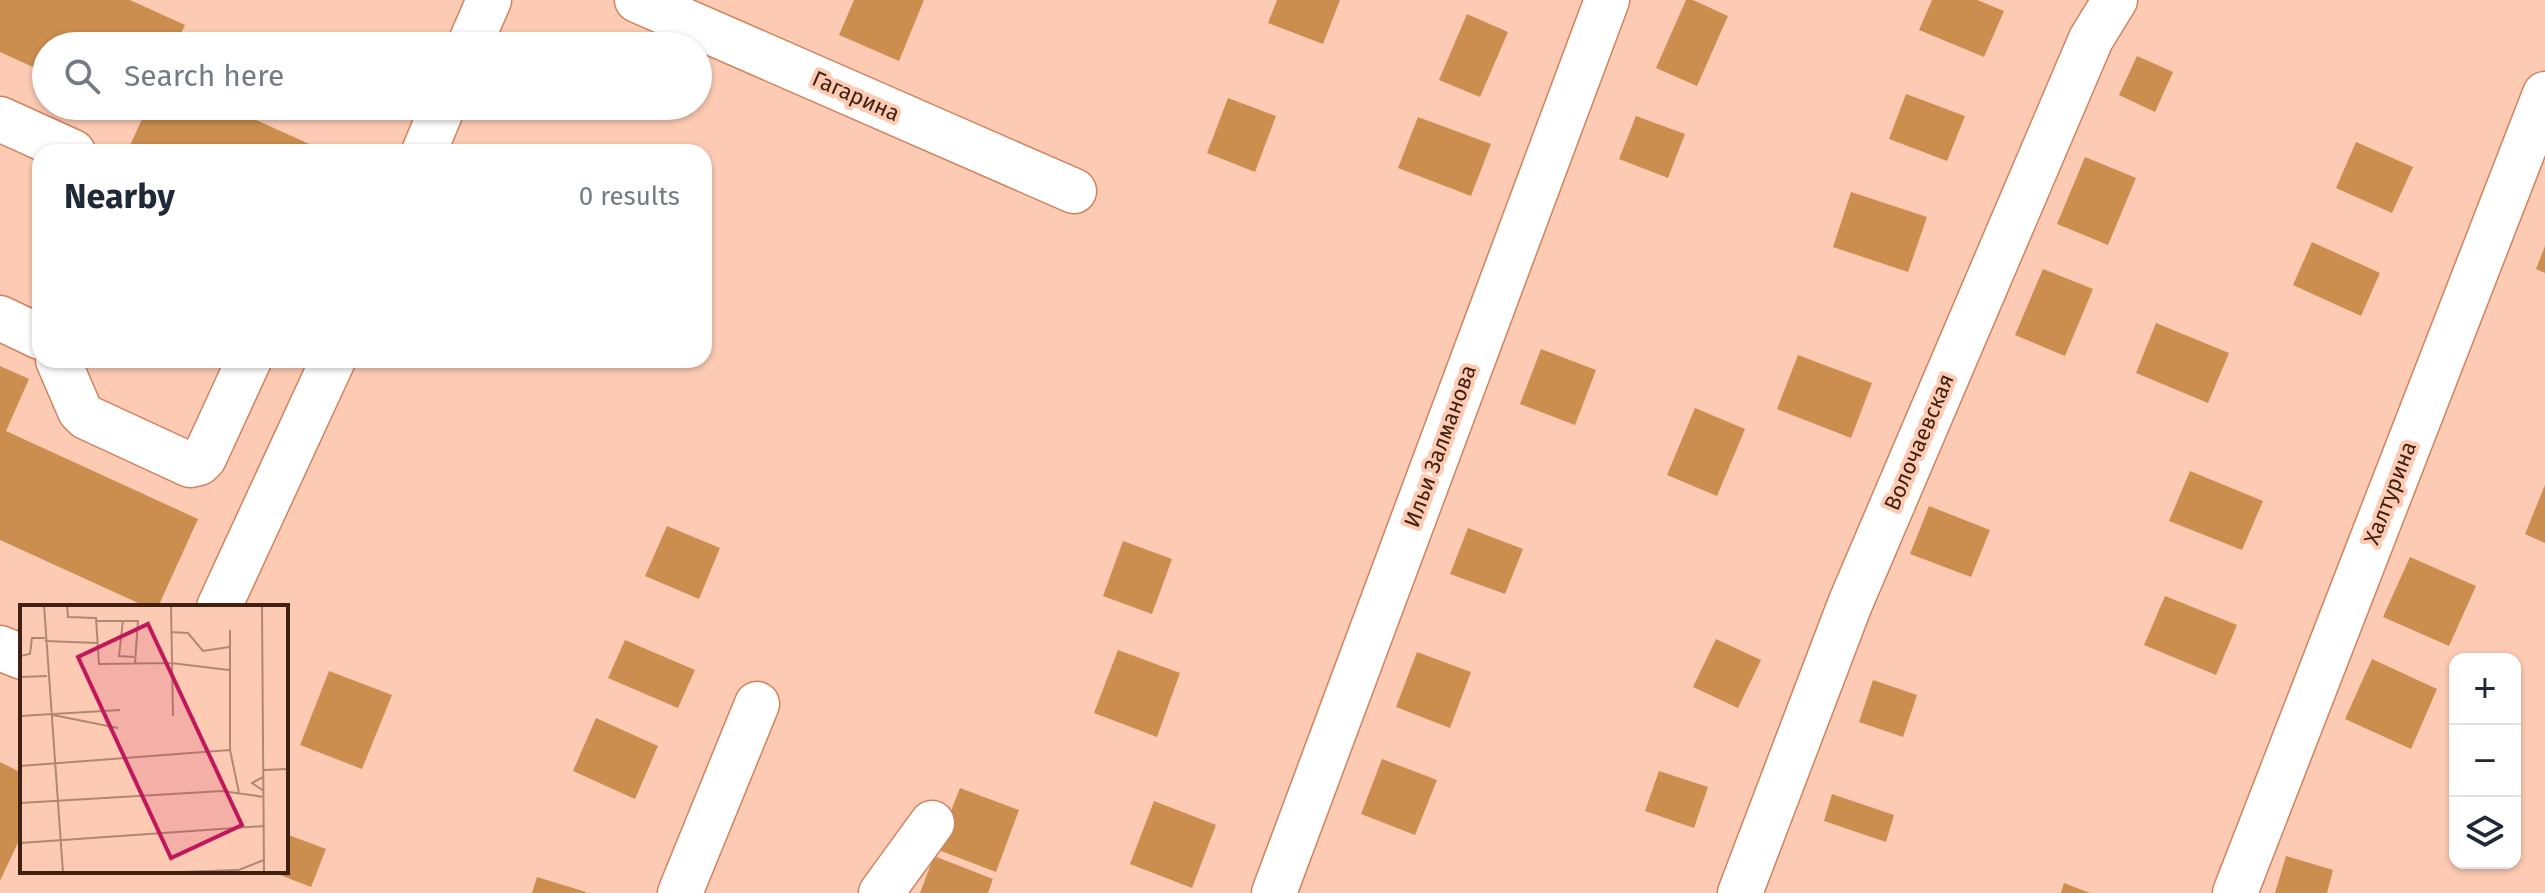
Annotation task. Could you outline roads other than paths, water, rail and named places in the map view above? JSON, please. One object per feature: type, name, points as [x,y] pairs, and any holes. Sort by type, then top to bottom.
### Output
[{"type":"street","points":[[475,32],[489,0]]},
{"type":"street","name":"Гагарина","points":[[637,0],[710,32]]},
{"type":"street","name":"Ильи Залманова","points":[[1274,893],[1607,0]]},
{"type":"street","name":"Волочаевская","points":[[1740,893],[1850,604],[2091,39],[2115,0]]},
{"type":"street","name":"Гагарина","points":[[712,33],[1074,191]]},
{"type":"street","name":"Халтурина","points":[[2235,893],[2545,94]]},
{"type":"street","points":[[0,119],[55,144]]},
{"type":"street","points":[[427,144],[437,120]]},
{"type":"street","points":[[0,318],[32,333]]},
{"type":"street","points":[[61,368],[80,411],[86,417],[190,465],[204,458],[245,368]]},
{"type":"street","points":[[220,605],[329,368]]},
{"type":"street","points":[[0,648],[20,656]]},
{"type":"street","points":[[680,893],[757,704]]},
{"type":"street","points":[[881,893],[932,823]]}]
